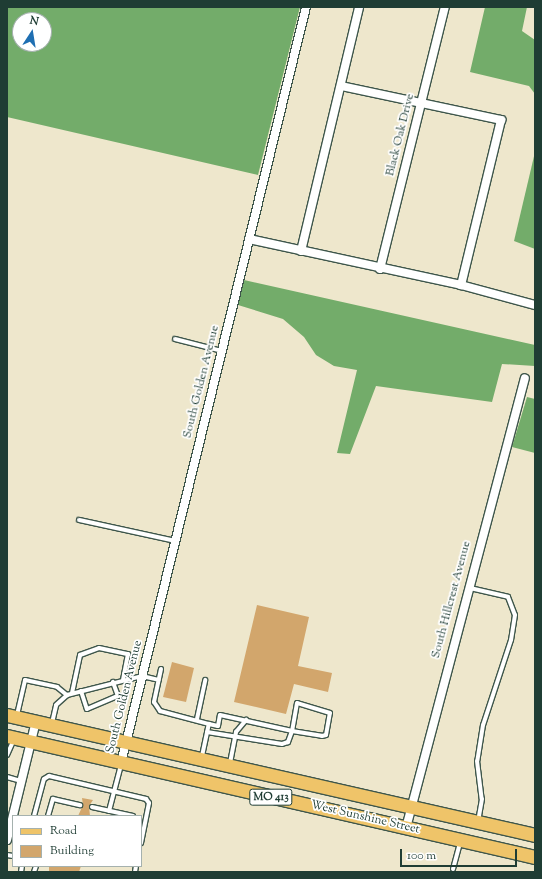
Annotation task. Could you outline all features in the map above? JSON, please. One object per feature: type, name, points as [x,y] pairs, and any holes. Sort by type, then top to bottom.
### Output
[{"type":"main road","name":"West Sunshine Street","points":[[12,716],[535,835]]},
{"type":"main road","name":"West Sunshine Street","points":[[11,737],[535,857]]},
{"type":"street","name":"South Golden Avenue","points":[[121,762],[306,7]]},
{"type":"street","points":[[302,251],[359,7]]},
{"type":"street","name":"Black Oak Drive","points":[[380,269],[445,7]]},
{"type":"street","points":[[341,86],[501,120],[461,285]]},
{"type":"street","points":[[249,240],[461,285],[535,305]]},
{"type":"street","name":"South Hillcrest Avenue","points":[[406,828],[468,588],[525,379]]},
{"type":"street","points":[[13,815],[36,721]]},
{"type":"street","points":[[7,840],[12,819]]},
{"type":"lane","points":[[175,339],[222,351]]},
{"type":"lane","points":[[79,520],[175,541]]},
{"type":"lane","points":[[468,588],[505,595],[513,604],[515,615],[511,640],[483,725],[477,761],[482,799],[478,822]]},
{"type":"lane","points":[[70,694],[80,655],[99,648],[128,654],[123,680]]},
{"type":"lane","points":[[161,669],[154,702],[160,711],[197,719],[209,724],[218,726],[220,715],[292,731],[326,735],[330,713],[297,703],[292,731],[288,742],[282,744],[236,735],[207,732]]},
{"type":"lane","points":[[52,725],[56,705],[70,694],[102,687],[113,682],[142,676],[159,680]]},
{"type":"lane","points":[[12,716],[25,680],[57,686],[70,694]]},
{"type":"lane","points":[[197,719],[205,680]]},
{"type":"lane","points":[[81,691],[87,709],[106,699],[118,696],[113,682]]},
{"type":"lane","points":[[230,766],[236,735],[246,720]]},
{"type":"lane","points":[[201,759],[209,724]]},
{"type":"lane","points":[[7,755],[11,737]]},
{"type":"lane","points":[[109,811],[121,762]]},
{"type":"lane","points":[[34,815],[44,779],[49,776],[146,799],[149,803],[143,818],[142,830]]},
{"type":"lane","points":[[7,777],[21,781]]},
{"type":"lane","points":[[48,815],[52,798],[80,804]]},
{"type":"lane","points":[[92,807],[128,815]]},
{"type":"lane","points":[[453,870],[460,840]]},
{"type":"green space","points":[[7,7],[300,7],[258,175],[7,117]]},
{"type":"green space","points":[[485,7],[527,7],[522,31],[535,40],[535,94],[529,86],[470,72]]},
{"type":"green space","points":[[535,152],[535,249],[514,241]]},
{"type":"green space","points":[[244,280],[535,345],[535,366],[502,364],[492,402],[376,386],[350,454],[337,453],[357,370],[334,366],[316,355],[304,337],[283,319],[238,305]]},
{"type":"green space","points":[[527,397],[535,399],[535,453],[512,447]]},
{"type":"building","points":[[257,605],[309,617],[298,666],[332,673],[328,692],[294,684],[286,714],[234,702]]},
{"type":"building","points":[[172,662],[194,668],[186,702],[163,697]]},
{"type":"building","points":[[82,798],[93,800],[89,806],[90,815],[78,815],[83,805]]},
{"type":"building","points":[[49,867],[81,867],[79,872],[49,872]]}]
